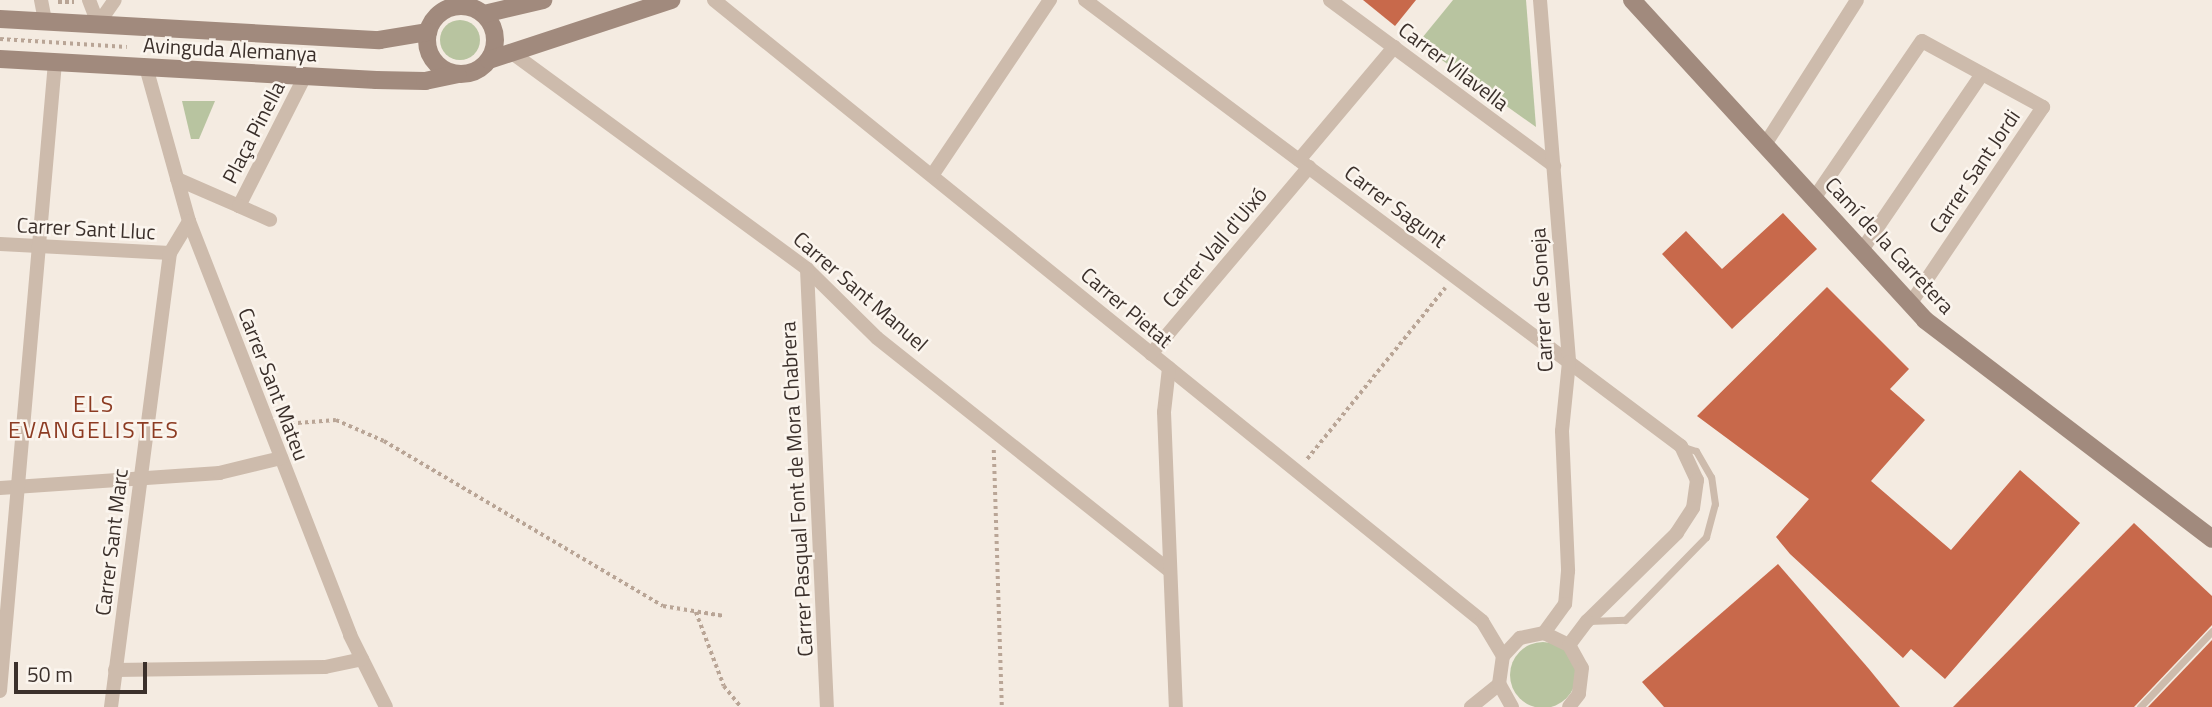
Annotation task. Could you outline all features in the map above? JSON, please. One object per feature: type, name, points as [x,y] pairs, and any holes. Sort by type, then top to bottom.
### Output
[{"type":"main road","points":[[543,0],[484,14],[463,5],[446,3],[428,32],[427,44],[437,64],[457,74],[475,71],[489,60],[515,55],[671,0]]},
{"type":"main road","name":"Camí de la Carretera","points":[[1632,0],[1766,143],[1925,320],[2212,539]]},
{"type":"main road","points":[[484,14],[495,41],[489,60]]},
{"type":"main road","name":"Avinguda Alemanya","points":[[0,19],[379,40],[428,32]]},
{"type":"main road","name":"Avinguda Alemanya","points":[[0,58],[425,81],[457,74]]},
{"type":"street","points":[[41,0],[46,21]]},
{"type":"street","points":[[89,0],[98,24]]},
{"type":"street","points":[[98,24],[115,0]]},
{"type":"street","name":"Carrer Pietat","points":[[714,0],[933,174],[1482,621],[1503,656]]},
{"type":"street","points":[[933,174],[1050,0]]},
{"type":"street","name":"Carrer Sagunt","points":[[1085,0],[1681,446]]},
{"type":"street","name":"Carrer Vilavella","points":[[1330,0],[1554,166]]},
{"type":"street","name":"Carrer de Soneja","points":[[1540,0],[1569,362],[1562,431],[1568,571],[1564,604],[1544,633]]},
{"type":"street","points":[[1766,143],[1857,0]]},
{"type":"street","name":"Carrer Sant Jordi","points":[[1815,197],[1922,41],[2043,107],[1910,304]]},
{"type":"street","name":"Carrer Vall d'Uixó","points":[[1151,354],[1394,47]]},
{"type":"street","name":"Carrer Sant Manuel","points":[[515,55],[807,269],[877,338],[1170,571]]},
{"type":"street","points":[[0,691],[55,62]]},
{"type":"street","name":"Carrer Sant Mateu","points":[[146,67],[189,221],[362,659],[386,707]]},
{"type":"street","points":[[1862,250],[1982,74]]},
{"type":"street","name":"Plaça Pinella","points":[[239,206],[305,76]]},
{"type":"street","name":"Plaça Pinella","points":[[177,179],[270,220]]},
{"type":"street","name":"Carrer Sant Marc","points":[[111,707],[170,253],[189,221]]},
{"type":"street","name":"Carrer Sant Lluc","points":[[0,244],[170,253]]},
{"type":"street","name":"Carrer Pasqual Font de Mora Chabrera","points":[[807,269],[827,707]]},
{"type":"street","points":[[1169,368],[1164,412],[1176,707]]},
{"type":"street","points":[[1569,645],[1587,621],[1677,533],[1693,508],[1697,480],[1681,446]]},
{"type":"street","points":[[0,488],[219,473],[281,458]]},
{"type":"street","points":[[1506,705],[1499,684],[1503,656],[1520,638],[1544,633],[1569,645],[1582,668],[1581,701],[1569,707]]},
{"type":"street","points":[[116,670],[325,667],[362,659]]},
{"type":"street","points":[[1471,707],[1499,684]]},
{"type":"lane","points":[[1587,621],[1625,620],[1706,537],[1715,504],[1710,477],[1696,451],[1681,446]]},
{"type":"lane","points":[[2140,707],[2212,631]]},
{"type":"path","points":[[1296,471],[1455,276]]},
{"type":"path","points":[[268,425],[336,421],[384,441],[663,606],[724,616]]},
{"type":"path","points":[[993,432],[1002,707]]},
{"type":"path","points":[[696,612],[724,686],[741,707]]},
{"type":"green space","points":[[1453,0],[1526,0],[1536,127],[1418,43]]},
{"type":"green space","points":[[460,20],[468,21],[474,26],[479,32],[479,48],[474,54],[468,59],[460,60],[452,59],[446,54],[441,48],[440,40],[441,32],[446,26],[452,21]]},
{"type":"green space","points":[[182,101],[215,101],[199,139],[191,139]]},
{"type":"green space","points":[[1543,642],[1556,644],[1566,652],[1574,662],[1574,688],[1566,698],[1556,706],[1543,708],[1530,706],[1520,698],[1512,688],[1510,675],[1512,662],[1520,652],[1530,644]]},
{"type":"building","points":[[1363,0],[1416,0],[1395,26]]},
{"type":"building","points":[[1783,213],[1817,249],[1732,329],[1662,254],[1686,231],[1722,269]]},
{"type":"building","points":[[1827,287],[1909,369],[1890,389],[1925,420],[1871,481],[1951,550],[2020,470],[2080,523],[1945,679],[1911,649],[1903,658],[1790,554],[1776,537],[1809,499],[1697,416]]},
{"type":"building","points":[[2134,523],[2212,596],[2212,625],[2134,707],[1953,707]]},
{"type":"building","points":[[1778,564],[1900,707],[1664,707],[1642,682]]},
{"type":"building","points":[[2212,640],[2212,707],[2148,707]]},
{"type":"district","name":"ELS EVANGELISTES","points":[[94,417]]}]
